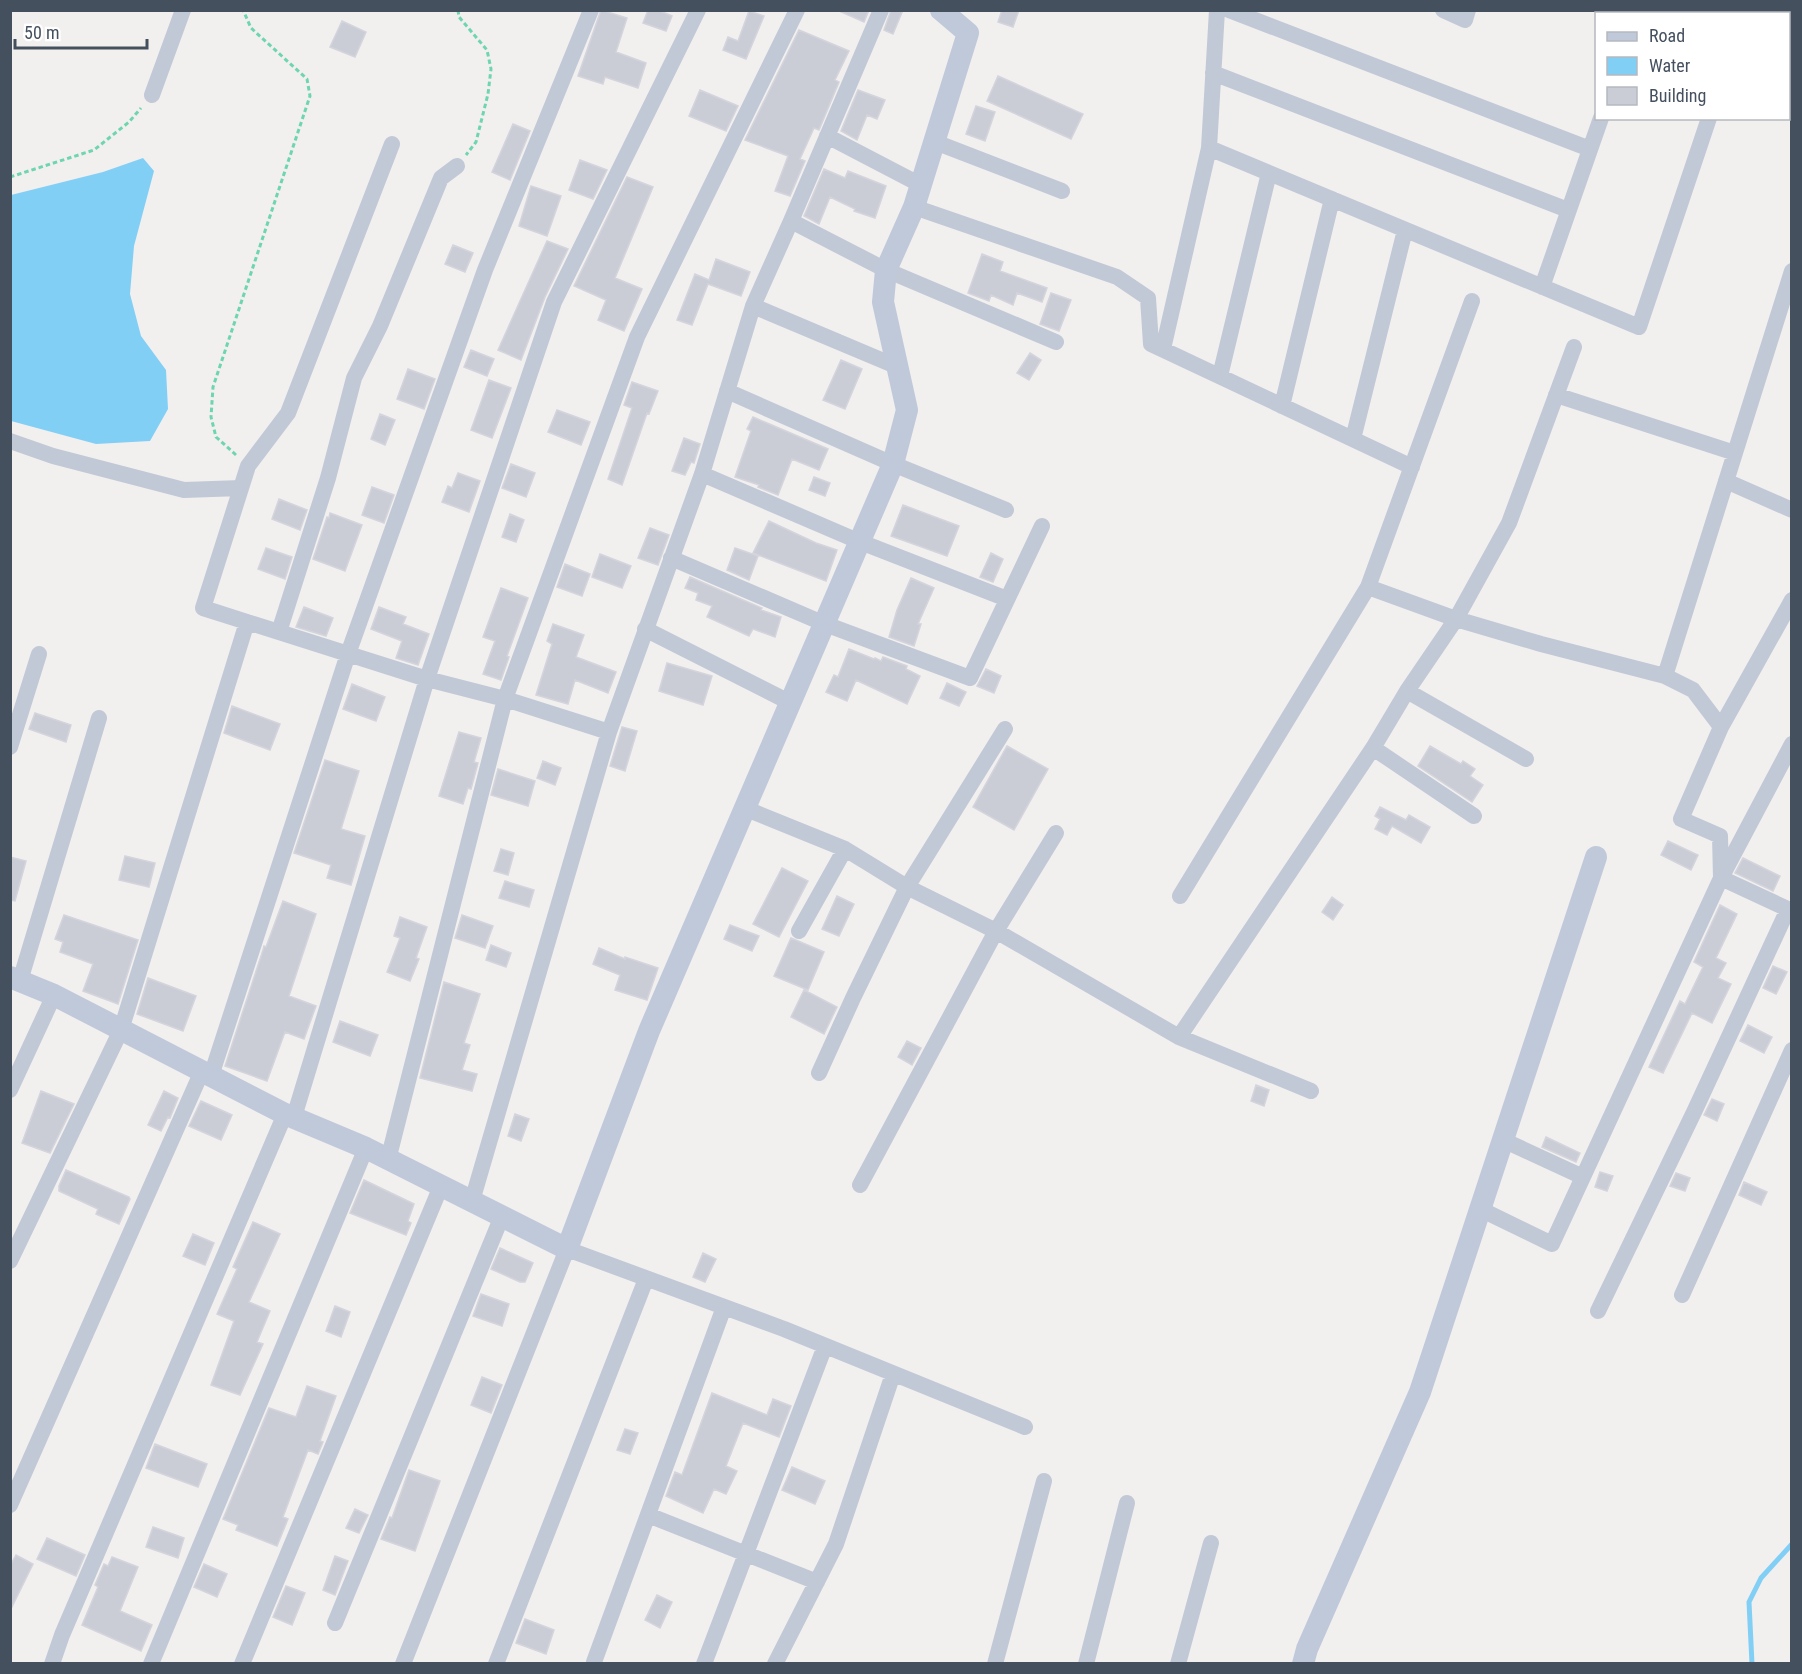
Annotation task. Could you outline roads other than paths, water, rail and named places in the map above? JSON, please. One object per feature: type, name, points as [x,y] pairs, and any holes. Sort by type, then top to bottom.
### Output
[{"type":"street","points":[[152,95],[183,10]]},
{"type":"street","points":[[10,1505],[207,1074],[348,654],[485,270],[591,10]]},
{"type":"street","points":[[52,1664],[62,1635],[289,1116],[427,679],[554,302],[698,10]]},
{"type":"street","points":[[388,1160],[505,699],[637,337],[797,10]]},
{"type":"street","points":[[472,1201],[609,732],[702,474],[753,306],[881,10]]},
{"type":"street","points":[[404,1664],[567,1249],[649,1031],[893,464],[907,410],[883,302],[886,270],[914,207],[919,184],[935,142],[968,33],[941,10]]},
{"type":"street","points":[[1162,349],[1209,148],[1217,10]]},
{"type":"street","points":[[1230,10],[1590,149]]},
{"type":"street","points":[[1443,10],[1465,20],[1468,10]]},
{"type":"street","points":[[1213,73],[1569,210]]},
{"type":"street","points":[[1542,286],[1600,120]]},
{"type":"street","points":[[1209,148],[1639,327],[1708,120]]},
{"type":"street","points":[[827,136],[919,184]]},
{"type":"street","points":[[935,142],[1062,191]]},
{"type":"street","points":[[392,144],[288,413],[248,466],[203,608],[427,679],[505,699],[609,732]]},
{"type":"street","points":[[279,632],[328,478],[354,378],[380,326],[441,178],[457,166]]},
{"type":"street","points":[[1220,376],[1269,173]]},
{"type":"street","points":[[1282,406],[1332,199]]},
{"type":"street","points":[[914,207],[1117,277],[1148,298],[1151,344],[1412,467]]},
{"type":"street","points":[[791,221],[886,270],[1056,342]]},
{"type":"street","points":[[1353,439],[1405,230]]},
{"type":"street","points":[[1665,676],[1735,453],[1786,308],[1791,271]]},
{"type":"street","points":[[1180,896],[1368,587],[1472,301]]},
{"type":"street","points":[[753,306],[898,367]]},
{"type":"street","points":[[1179,1037],[1373,748],[1407,691],[1456,619],[1509,523],[1574,347]]},
{"type":"street","points":[[728,391],[893,464],[1006,510]]},
{"type":"street","points":[[1556,395],[1735,453]]},
{"type":"street","points":[[10,441],[53,456],[184,490],[241,489]]},
{"type":"street","points":[[702,474],[858,541],[1007,599]]},
{"type":"street","points":[[1726,481],[1791,510]]},
{"type":"street","points":[[671,558],[825,624],[970,678],[1042,526]]},
{"type":"street","points":[[1368,587],[1456,619],[1665,676],[1693,690],[1721,727]]},
{"type":"street","points":[[1721,878],[1720,836],[1681,819],[1721,727],[1791,600]]},
{"type":"street","points":[[10,1262],[121,1030],[247,622]]},
{"type":"street","points":[[645,629],[791,703]]},
{"type":"street","points":[[10,747],[39,654]]},
{"type":"street","points":[[1407,691],[1526,759]]},
{"type":"street","points":[[99,718],[15,979],[54,995],[289,1116],[366,1148],[567,1249],[825,1346],[1025,1427]]},
{"type":"street","points":[[819,1073],[907,887],[1005,729]]},
{"type":"street","points":[[1480,1209],[1552,1244],[1721,878],[1791,744]]},
{"type":"street","points":[[1373,748],[1474,816]]},
{"type":"street","points":[[744,808],[845,849],[907,887],[996,931],[1179,1037],[1311,1091]]},
{"type":"street","points":[[860,1185],[996,931],[1056,833]]},
{"type":"street","points":[[799,931],[845,849]]},
{"type":"street","points":[[1303,1664],[1307,1649],[1420,1392],[1596,857]]},
{"type":"street","points":[[1599,1311],[1790,910],[1721,878]]},
{"type":"street","points":[[10,1090],[54,995]]},
{"type":"street","points":[[1682,1295],[1791,1050]]},
{"type":"street","points":[[1503,1140],[1583,1177]]},
{"type":"street","points":[[152,1664],[366,1148]]},
{"type":"street","points":[[242,1664],[441,1186]]},
{"type":"street","points":[[335,1623],[502,1216]]},
{"type":"street","points":[[496,1664],[646,1279]]},
{"type":"street","points":[[594,1662],[724,1307]]},
{"type":"street","points":[[704,1664],[825,1346]]},
{"type":"street","points":[[775,1664],[836,1544],[893,1374]]},
{"type":"street","points":[[995,1664],[1044,1481]]},
{"type":"street","points":[[1086,1664],[1127,1503]]},
{"type":"street","points":[[648,1515],[817,1582]]},
{"type":"street","points":[[1179,1664],[1211,1544]]},
{"type":"water","points":[[143,158],[154,171],[134,246],[130,294],[141,336],[166,370],[168,409],[150,441],[96,444],[11,421],[11,195],[103,172]]},
{"type":"waterway","points":[[1752,1664],[1749,1602],[1761,1578],[1792,1544]]}]
